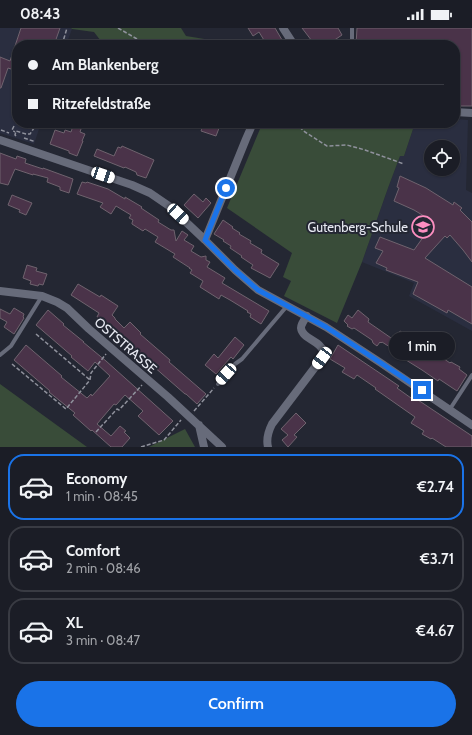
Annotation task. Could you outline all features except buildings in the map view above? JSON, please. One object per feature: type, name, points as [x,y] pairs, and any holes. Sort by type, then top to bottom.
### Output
[{"type":"street","points":[[283,28],[291,40]]},
{"type":"street","points":[[460,112],[472,113]]},
{"type":"street","points":[[205,240],[251,128]]},
{"type":"street","points":[[0,140],[132,185],[150,194],[169,206],[235,270],[258,290],[326,327],[472,425]]},
{"type":"street","name":"OSTSTRASSE","points":[[0,291],[42,296],[67,308],[222,447]]},
{"type":"street","points":[[268,447],[268,432],[272,424],[322,358],[323,352],[321,347],[303,333],[301,328],[302,323],[307,316]]},
{"type":"street","points":[[199,425],[204,447]]},
{"type":"lane","points":[[352,28],[352,40]]},
{"type":"lane","points":[[0,355],[11,346],[42,296]]},
{"type":"lane","points":[[218,384],[235,364],[242,359],[287,306]]},
{"type":"lane","points":[[450,409],[472,375]]},
{"type":"path","points":[[63,40],[67,28]]},
{"type":"path","points":[[118,28],[139,40]]},
{"type":"path","points":[[13,128],[12,130],[16,133]]},
{"type":"path","points":[[16,133],[16,131],[30,134],[34,128]]},
{"type":"path","points":[[301,128],[327,146],[347,145],[404,164]]},
{"type":"path","points":[[1,130],[31,140]]},
{"type":"path","points":[[36,334],[90,380]]},
{"type":"path","points":[[12,364],[66,409],[90,380],[91,373],[111,348]]},
{"type":"path","points":[[96,432],[117,409],[119,410],[147,379]]},
{"type":"path","points":[[141,447],[164,440],[218,384]]},
{"type":"shaded area","points":[[0,28],[71,28],[72,29],[68,40],[12,40],[12,128],[39,128],[34,144],[0,133]]},
{"type":"shaded area","name":"Gutenberg-Schule","points":[[460,119],[468,120],[466,190],[472,193],[472,331],[409,296],[414,283],[362,262],[400,156],[404,156],[413,128],[460,128]]},
{"type":"green space","points":[[71,28],[181,28],[186,36],[211,40],[100,40],[94,32]]},
{"type":"green space","points":[[259,128],[413,128],[404,156],[400,156],[362,262],[337,323],[284,296],[291,281],[283,277],[292,253],[227,208],[260,129]]},
{"type":"green space","points":[[0,384],[87,447],[0,447]]},
{"type":"green space","points":[[185,429],[195,447],[149,447]]},
{"type":"place","name":"Gutenberg-Schule","points":[[423,227]]},
{"type":"route","points":[[226,188],[205,240],[235,270],[258,290],[326,327],[422,390]]}]
